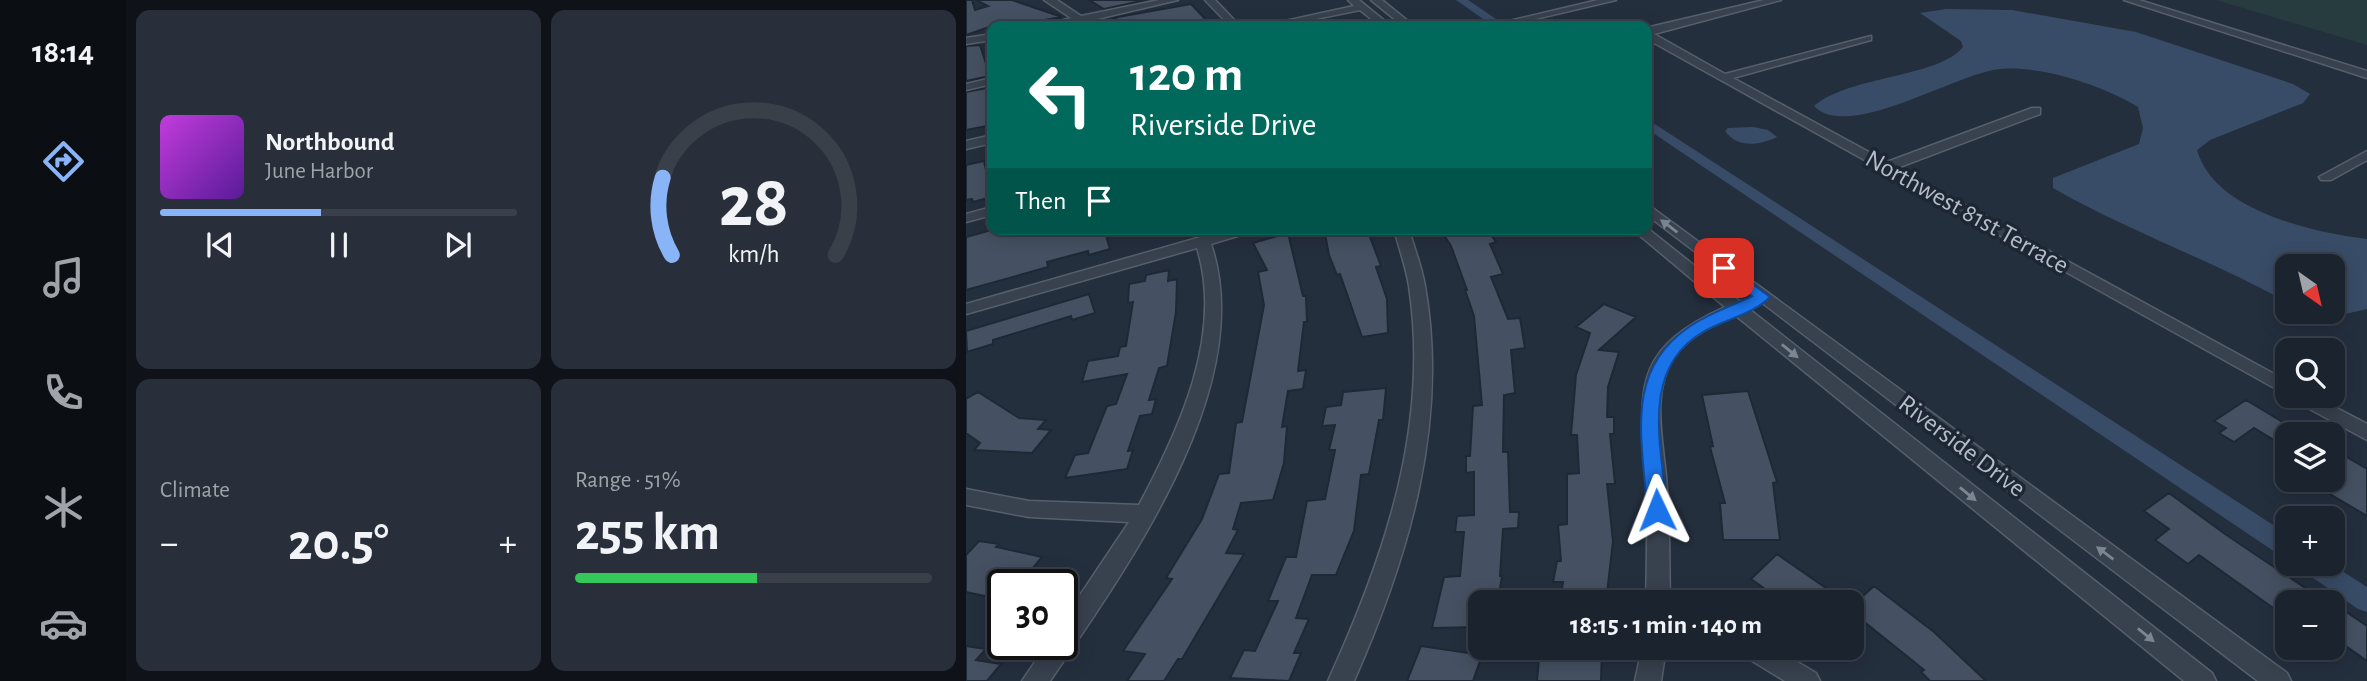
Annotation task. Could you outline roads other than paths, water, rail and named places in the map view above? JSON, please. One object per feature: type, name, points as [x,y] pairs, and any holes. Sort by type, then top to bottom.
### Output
[{"type":"street","points":[[1049,0],[1064,7],[1080,20]]},
{"type":"street","points":[[1074,21],[1173,0]]},
{"type":"street","points":[[1210,0],[1229,21]]},
{"type":"street","points":[[1352,0],[1379,21]]},
{"type":"street","points":[[1376,0],[1403,21]]},
{"type":"street","points":[[1566,0],[1579,7]]},
{"type":"street","points":[[1516,21],[1611,0]]},
{"type":"street","points":[[1652,30],[1776,0]]},
{"type":"street","points":[[2129,0],[2367,75]]},
{"type":"street","points":[[1294,21],[1362,8]]},
{"type":"street","points":[[966,41],[987,38]]},
{"type":"street","name":"Northwest 81st Terrace","points":[[1652,38],[2275,382]]},
{"type":"street","points":[[1725,77],[1867,38]]},
{"type":"street","points":[[966,87],[987,82]]},
{"type":"street","points":[[1886,167],[2036,111]]},
{"type":"street","points":[[966,145],[987,140]]},
{"type":"street","points":[[2326,177],[2367,155]]},
{"type":"street","points":[[966,218],[987,212]]},
{"type":"street","name":"Riverside Drive","points":[[1652,212],[1762,297],[2278,681]]},
{"type":"street","points":[[966,309],[1224,235]]},
{"type":"street","points":[[1341,681],[1386,572],[1422,427],[1425,363],[1422,303],[1412,257],[1403,235]]},
{"type":"street","name":"Riverside Drive","points":[[1647,235],[2203,681]]},
{"type":"street","points":[[1078,618],[1146,514],[1173,460],[1193,409],[1211,339],[1213,280],[1202,241]]},
{"type":"street","points":[[1658,590],[1657,487],[1650,407],[1654,379],[1668,353],[1695,330],[1762,297]]},
{"type":"street","points":[[2322,408],[2367,433]]},
{"type":"street","points":[[966,498],[1029,509],[1146,514]]},
{"type":"street","points":[[1035,681],[1050,660]]},
{"type":"street","points":[[1648,681],[1652,660]]},
{"type":"street","points":[[1773,660],[1807,681]]},
{"type":"water","points":[[1946,9],[2012,10],[2136,32],[2293,84],[2310,94],[2303,103],[2210,140],[2197,150],[2207,171],[2223,189],[2244,203],[2294,224],[2367,239],[2367,309],[2345,314],[2345,254],[2275,254],[2275,296],[2081,204],[2053,188],[2053,178],[2139,144],[2143,128],[2138,107],[2090,85],[2034,70],[2000,69],[1981,73],[1876,111],[1851,116],[1830,115],[1814,106],[1849,88],[1934,65],[1951,57],[1963,47],[1961,41],[1920,13]]},
{"type":"water","points":[[1753,127],[1768,130],[1777,137],[1750,144],[1736,141],[1725,131],[1728,128]]},
{"type":"waterway","points":[[1461,0],[1493,21]]},
{"type":"waterway","points":[[1652,126],[2275,539]]},
{"type":"waterway","points":[[2330,576],[2367,601]]}]
